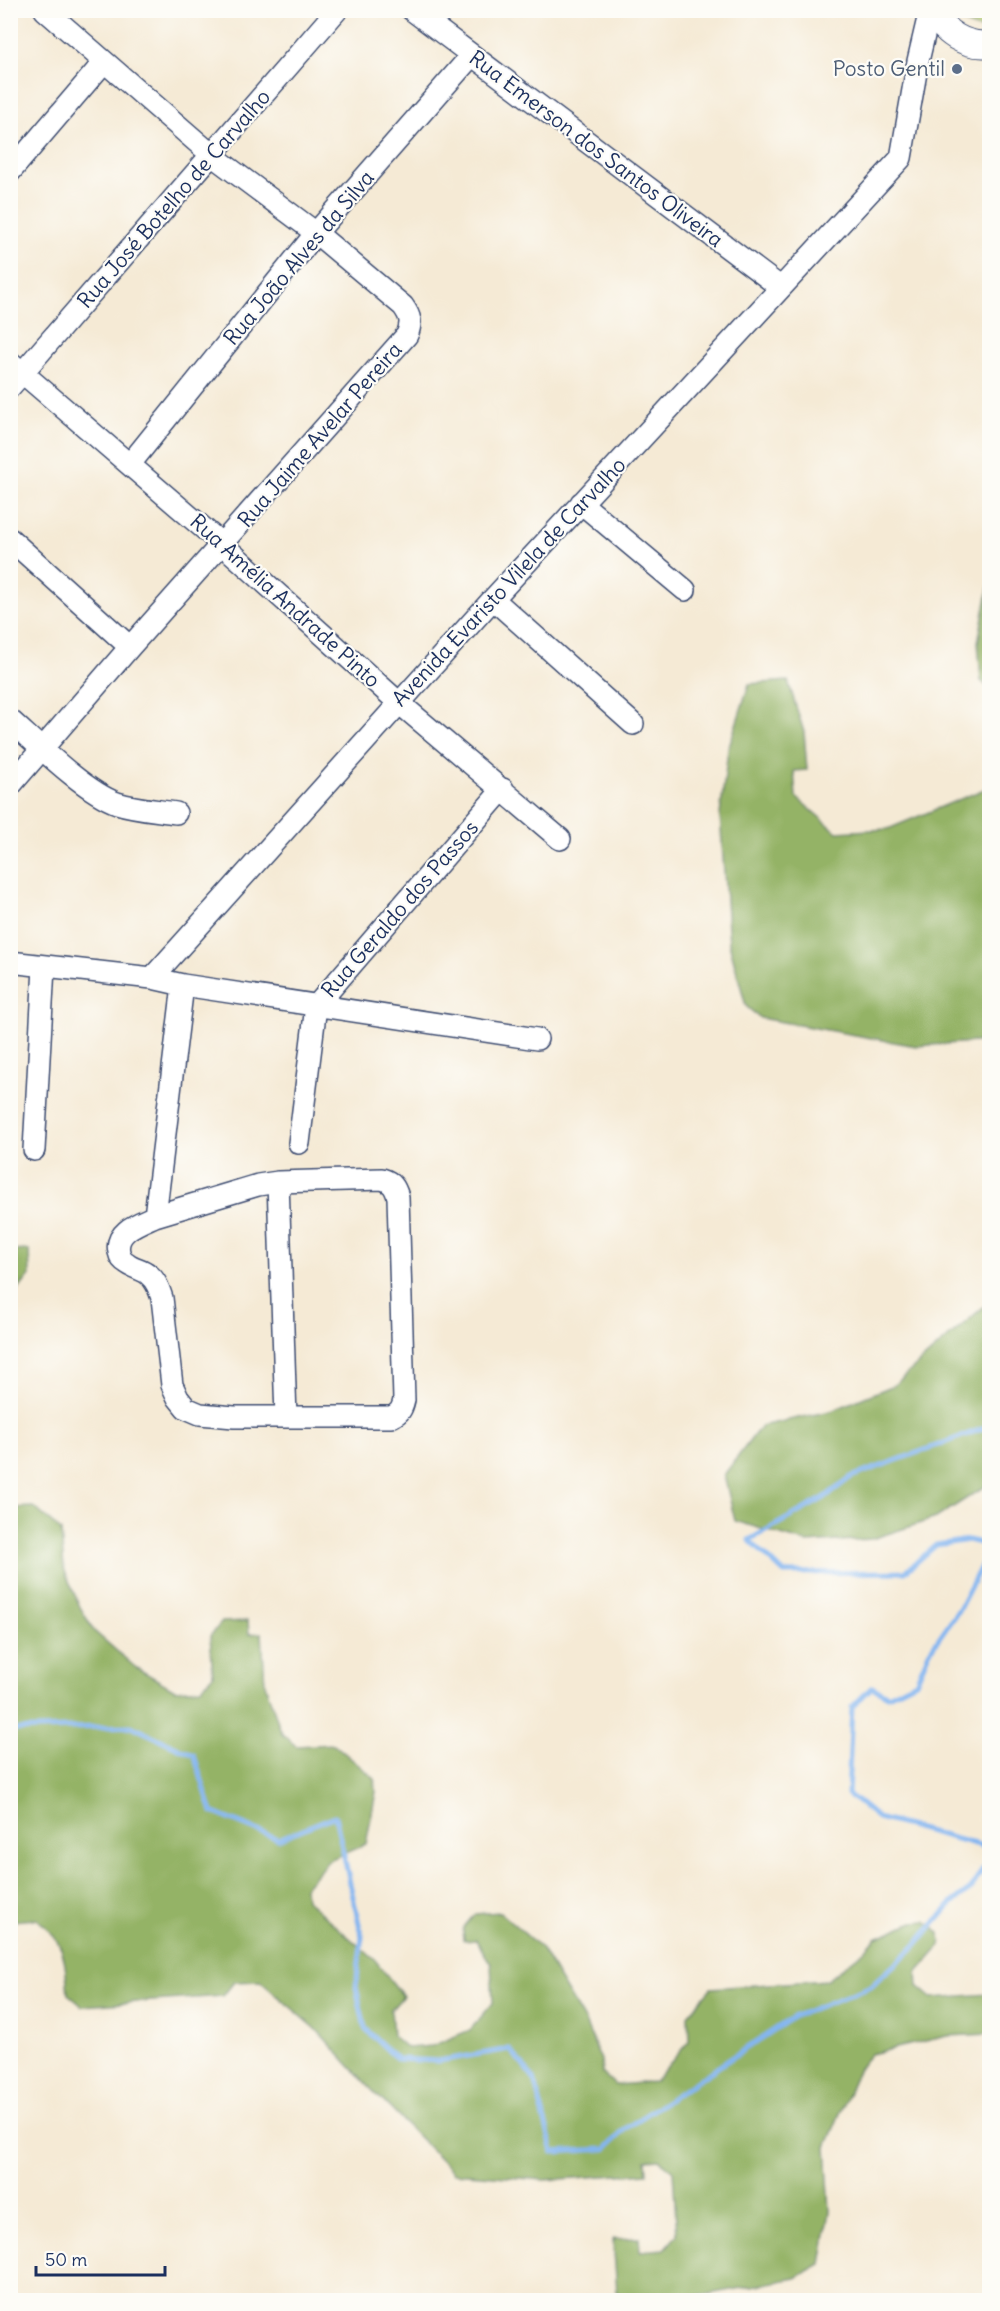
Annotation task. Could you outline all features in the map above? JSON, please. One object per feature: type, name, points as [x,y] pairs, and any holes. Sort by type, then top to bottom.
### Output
[{"type":"main road","points":[[932,10],[950,34],[965,42],[990,44]]},
{"type":"street","points":[[45,10],[213,156],[316,233]]},
{"type":"street","name":"Rua José Botelho de Carvalho","points":[[14,374],[213,156],[337,10]]},
{"type":"street","name":"Rua Emerson dos Santos Oliveira","points":[[412,10],[780,287]]},
{"type":"street","name":"Avenida Evaristo Vilela de Carvalho","points":[[152,978],[398,702],[901,158],[918,61],[932,10]]},
{"type":"street","points":[[918,61],[950,34]]},
{"type":"street","name":"Rua João Alves da Silva","points":[[130,464],[316,233],[472,55]]},
{"type":"street","points":[[10,172],[104,62]]},
{"type":"street","name":"Rua Jaime Avelar Pereira","points":[[10,786],[407,335],[411,324],[409,314],[403,306],[316,233]]},
{"type":"street","name":"Rua Amélia Andrade Pinto","points":[[14,374],[130,464],[398,702],[560,839]]},
{"type":"street","points":[[581,503],[685,590]]},
{"type":"street","points":[[10,539],[130,647]]},
{"type":"street","points":[[493,598],[633,724]]},
{"type":"street","points":[[10,720],[92,789],[114,802],[176,813]]},
{"type":"street","name":"Rua Geraldo dos Passos","points":[[299,1143],[316,1006],[502,789]]},
{"type":"street","points":[[10,962],[152,978],[183,985],[537,1039]]},
{"type":"street","points":[[34,1150],[44,967]]},
{"type":"street","points":[[155,1216],[183,985]]},
{"type":"street","points":[[382,1179],[395,1187],[398,1197],[404,1400],[403,1407],[398,1414],[391,1417],[234,1417],[200,1414],[186,1408],[178,1398],[172,1385],[162,1298],[157,1284],[148,1274],[125,1263],[120,1255],[118,1244],[122,1236],[131,1228],[155,1216],[258,1185],[278,1182],[382,1179]]},
{"type":"street","points":[[278,1182],[286,1418]]},
{"type":"green space","points":[[949,11],[989,11],[989,29],[967,25]]},
{"type":"green space","points":[[989,586],[989,688],[981,681],[978,642]]},
{"type":"green space","points":[[788,681],[804,732],[807,770],[794,771],[796,797],[837,832],[888,829],[989,787],[989,1041],[916,1046],[760,1018],[746,1006],[729,943],[720,815],[728,750],[749,684]]},
{"type":"green space","points":[[29,1250],[30,1275],[19,1289],[11,1292],[11,1251]]},
{"type":"green space","points":[[989,1302],[989,1484],[936,1518],[872,1539],[807,1543],[735,1521],[724,1475],[761,1426],[831,1411],[894,1385]]},
{"type":"green space","points":[[34,1507],[61,1531],[64,1569],[80,1607],[94,1631],[135,1667],[175,1690],[201,1688],[213,1675],[210,1636],[222,1622],[248,1621],[249,1634],[262,1633],[265,1684],[282,1734],[296,1746],[334,1744],[375,1779],[376,1792],[366,1844],[329,1860],[305,1887],[306,1900],[375,1960],[403,1996],[391,2010],[393,2036],[407,2048],[432,2046],[470,2030],[493,2003],[491,1964],[476,1940],[464,1941],[463,1928],[475,1914],[500,1912],[541,1948],[585,2022],[601,2060],[602,2073],[615,2085],[654,2082],[689,2041],[688,2015],[711,1988],[827,1980],[864,1951],[876,1938],[913,1922],[926,1921],[940,1933],[941,1946],[917,1973],[918,1986],[932,1998],[989,1994],[989,2034],[947,2036],[871,2054],[859,2068],[826,2147],[830,2211],[821,2264],[796,2278],[682,2299],[628,2300],[617,2291],[613,2239],[639,2238],[640,2251],[665,2249],[677,2235],[673,2171],[659,2159],[646,2160],[647,2173],[545,2180],[454,2173],[315,2028],[260,1981],[234,1982],[223,1996],[82,2006],[68,1994],[65,1961],[54,1936],[37,1919],[11,1921],[11,1508]]},
{"type":"waterway","points":[[990,1426],[851,1477],[824,1498],[749,1540],[784,1573],[905,1572],[936,1545],[969,1540],[990,1546]]},
{"type":"waterway","points":[[990,1549],[959,1609],[929,1652],[916,1682],[888,1696],[872,1687],[852,1707],[848,1794],[878,1818],[990,1848]]},
{"type":"waterway","points":[[10,1730],[131,1726],[194,1755],[212,1812],[278,1839],[335,1816],[362,1937],[356,1987],[365,2028],[397,2059],[438,2061],[510,2049],[534,2079],[553,2152],[605,2149],[629,2126],[795,2016],[871,1986],[916,1945],[952,1903],[971,1889],[990,1857]]},
{"type":"place","name":"Posto Gentil","points":[[957,69]]}]
